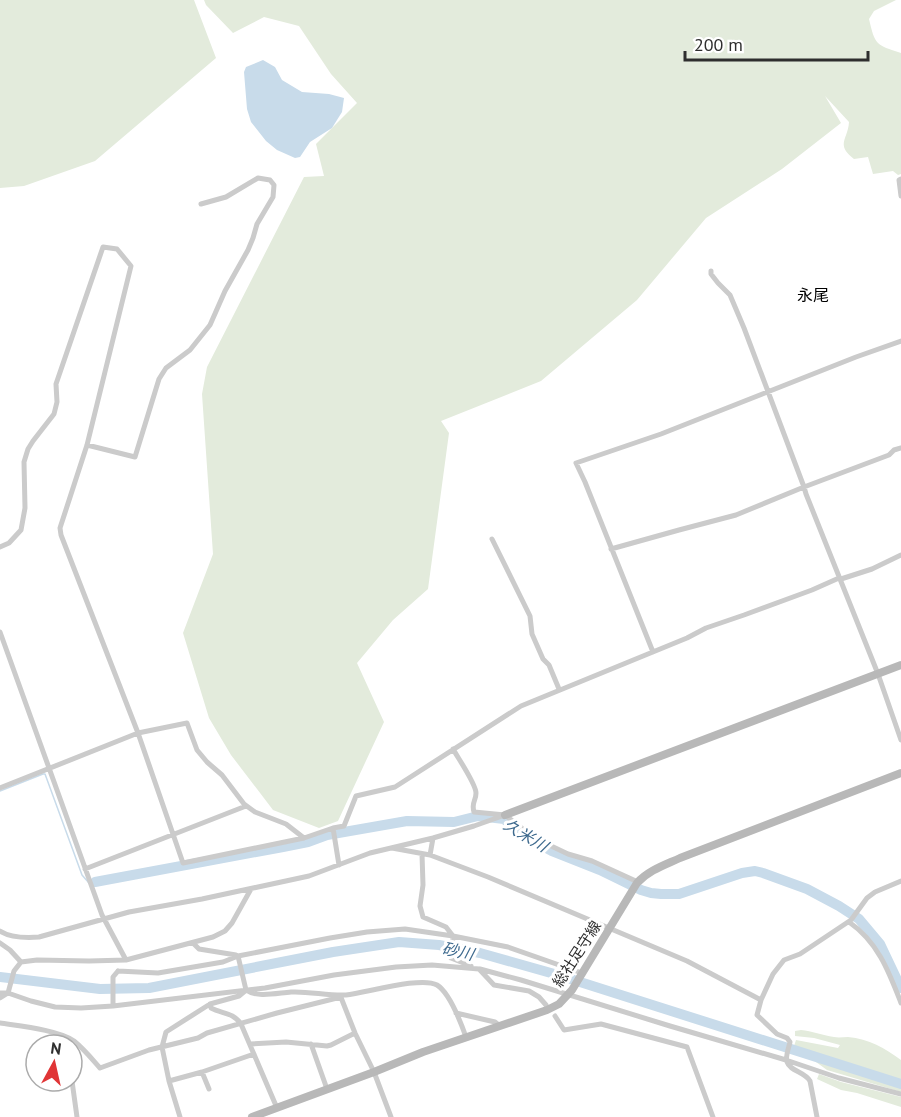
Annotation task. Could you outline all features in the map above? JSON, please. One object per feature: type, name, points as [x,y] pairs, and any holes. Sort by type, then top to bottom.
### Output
[{"type":"main road","points":[[501,816],[901,665]]},
{"type":"main road","name":"総社足守線","points":[[252,1117],[559,1004],[570,992],[636,885],[655,869],[901,773]]},
{"type":"street","points":[[87,444],[135,457],[159,379],[166,368],[190,350],[210,325],[225,291],[248,250],[257,224],[273,196],[274,185],[270,180],[258,178],[226,197],[201,204]]},
{"type":"street","points":[[901,179],[899,180],[901,196]]},
{"type":"street","points":[[0,547],[9,543],[21,530],[25,508],[24,462],[28,449],[54,414],[57,402],[56,384],[103,247],[117,249],[131,266],[87,444],[60,528],[138,733],[183,863],[333,832],[344,826],[356,796],[395,787],[521,706],[687,638],[706,628],[839,578],[872,569],[901,555]]},
{"type":"street","points":[[711,271],[718,283],[730,295],[878,674],[901,741]]},
{"type":"street","points":[[653,652],[576,463],[661,434],[901,341]]},
{"type":"street","points":[[611,549],[736,515],[889,455],[901,448]]},
{"type":"street","points":[[492,539],[530,615],[532,634],[559,689]]},
{"type":"street","points":[[0,632],[85,869],[104,918],[126,960]]},
{"type":"street","points":[[0,788],[138,733],[188,723],[197,750],[222,775],[246,806],[286,824],[304,838]]},
{"type":"street","points":[[453,749],[476,790],[474,812],[501,816],[547,844],[568,854],[592,861],[636,885]]},
{"type":"street","points":[[85,869],[246,806]]},
{"type":"street","points":[[0,931],[24,938],[39,937],[129,912],[189,902],[309,876],[370,853],[433,838],[501,816]]},
{"type":"street","points":[[333,832],[339,865]]},
{"type":"street","points":[[430,855],[433,838]]},
{"type":"street","points":[[390,848],[430,855],[488,877],[687,961],[761,1000]]},
{"type":"street","points":[[422,854],[423,885],[420,906],[423,917],[446,927],[453,936],[451,958]]},
{"type":"street","points":[[817,1117],[808,1077],[787,1063],[790,1042],[787,1038],[777,1034],[757,1015],[761,1000],[773,974],[784,960],[800,954],[850,921],[867,898],[875,892],[901,881]]},
{"type":"street","points":[[0,998],[9,991],[14,971],[21,962],[126,960],[213,937],[225,931],[232,923],[251,889]]},
{"type":"street","points":[[850,921],[867,936],[882,959],[901,1004]]},
{"type":"street","points":[[118,971],[158,973],[223,962],[238,956],[330,938],[405,929],[508,947],[581,974]]},
{"type":"street","points":[[0,943],[21,962]]},
{"type":"street","points":[[193,943],[199,949],[238,956]]},
{"type":"street","points":[[238,956],[246,990],[251,993],[293,992],[341,996]]},
{"type":"street","points":[[118,971],[134,970],[137,966],[136,958]]},
{"type":"street","points":[[438,965],[451,958],[480,969],[570,992],[670,1026],[787,1057],[839,1078],[901,1094]]},
{"type":"street","points":[[0,993],[9,991],[31,1001],[55,1007],[113,1006],[265,988],[334,975],[408,966],[438,965],[480,969],[494,985],[529,992],[539,997],[546,1005]]},
{"type":"street","points":[[113,1006],[113,978],[118,971]]},
{"type":"street","points":[[84,1051],[100,1068],[149,1050],[341,996],[427,982],[436,984],[441,989],[456,1013],[466,1037]]},
{"type":"street","points":[[180,1117],[162,1047],[166,1032],[210,1004],[239,996],[246,990]]},
{"type":"street","points":[[341,996],[391,1117]]},
{"type":"street","points":[[210,1004],[211,1008],[230,1014],[241,1024],[277,1108]]},
{"type":"street","points":[[456,1013],[495,1022],[500,1026]]},
{"type":"street","points":[[555,1016],[564,1030],[601,1024],[687,1047],[713,1117]]},
{"type":"street","points":[[0,1023],[52,1033]]},
{"type":"street","points":[[250,1044],[286,1042],[331,1045],[355,1033]]},
{"type":"street","points":[[310,1044],[327,1089]]},
{"type":"street","points":[[170,1081],[254,1054]]},
{"type":"street","points":[[202,1072],[209,1089]]},
{"type":"street","points":[[74,1093],[77,1117]]},
{"type":"green space","points":[[0,0],[194,0],[216,58],[95,161],[24,186],[0,188]]},
{"type":"green space","points":[[204,0],[896,0],[874,11],[869,19],[878,43],[901,53],[901,174],[898,175],[893,171],[873,174],[868,157],[854,159],[848,154],[844,142],[849,122],[825,96],[841,123],[782,169],[706,218],[637,300],[541,381],[441,421],[449,433],[428,589],[393,620],[357,663],[384,722],[338,821],[319,828],[273,810],[231,755],[209,718],[183,633],[213,554],[202,394],[207,367],[304,177],[324,176],[316,144],[357,103],[331,74],[299,26],[264,17],[233,33]]},
{"type":"green space","points":[[795,1031],[863,1040],[889,1052],[901,1060],[901,1092],[827,1070],[794,1046],[796,1040],[838,1048],[840,1045],[795,1036]]},
{"type":"green space","points":[[819,1074],[901,1097],[901,1107],[841,1090],[817,1079]]},
{"type":"water","points":[[263,60],[275,67],[282,80],[302,92],[329,94],[344,98],[342,112],[332,128],[310,142],[300,157],[295,158],[277,150],[266,141],[251,122],[247,109],[244,72],[246,67]]},
{"type":"waterway","points":[[0,791],[45,774],[82,875],[89,883]]},
{"type":"waterway","name":"久米川","points":[[95,882],[407,821],[454,822],[478,816],[504,819],[528,838],[552,851],[651,893],[679,894],[742,873],[755,871],[807,889],[859,919],[880,944],[901,988]]},
{"type":"waterway","name":"砂川","points":[[0,977],[100,989],[149,988],[333,952],[399,942],[439,945],[480,953],[558,975],[901,1084]]},
{"type":"district","name":"永尾","points":[[813,295]]}]
